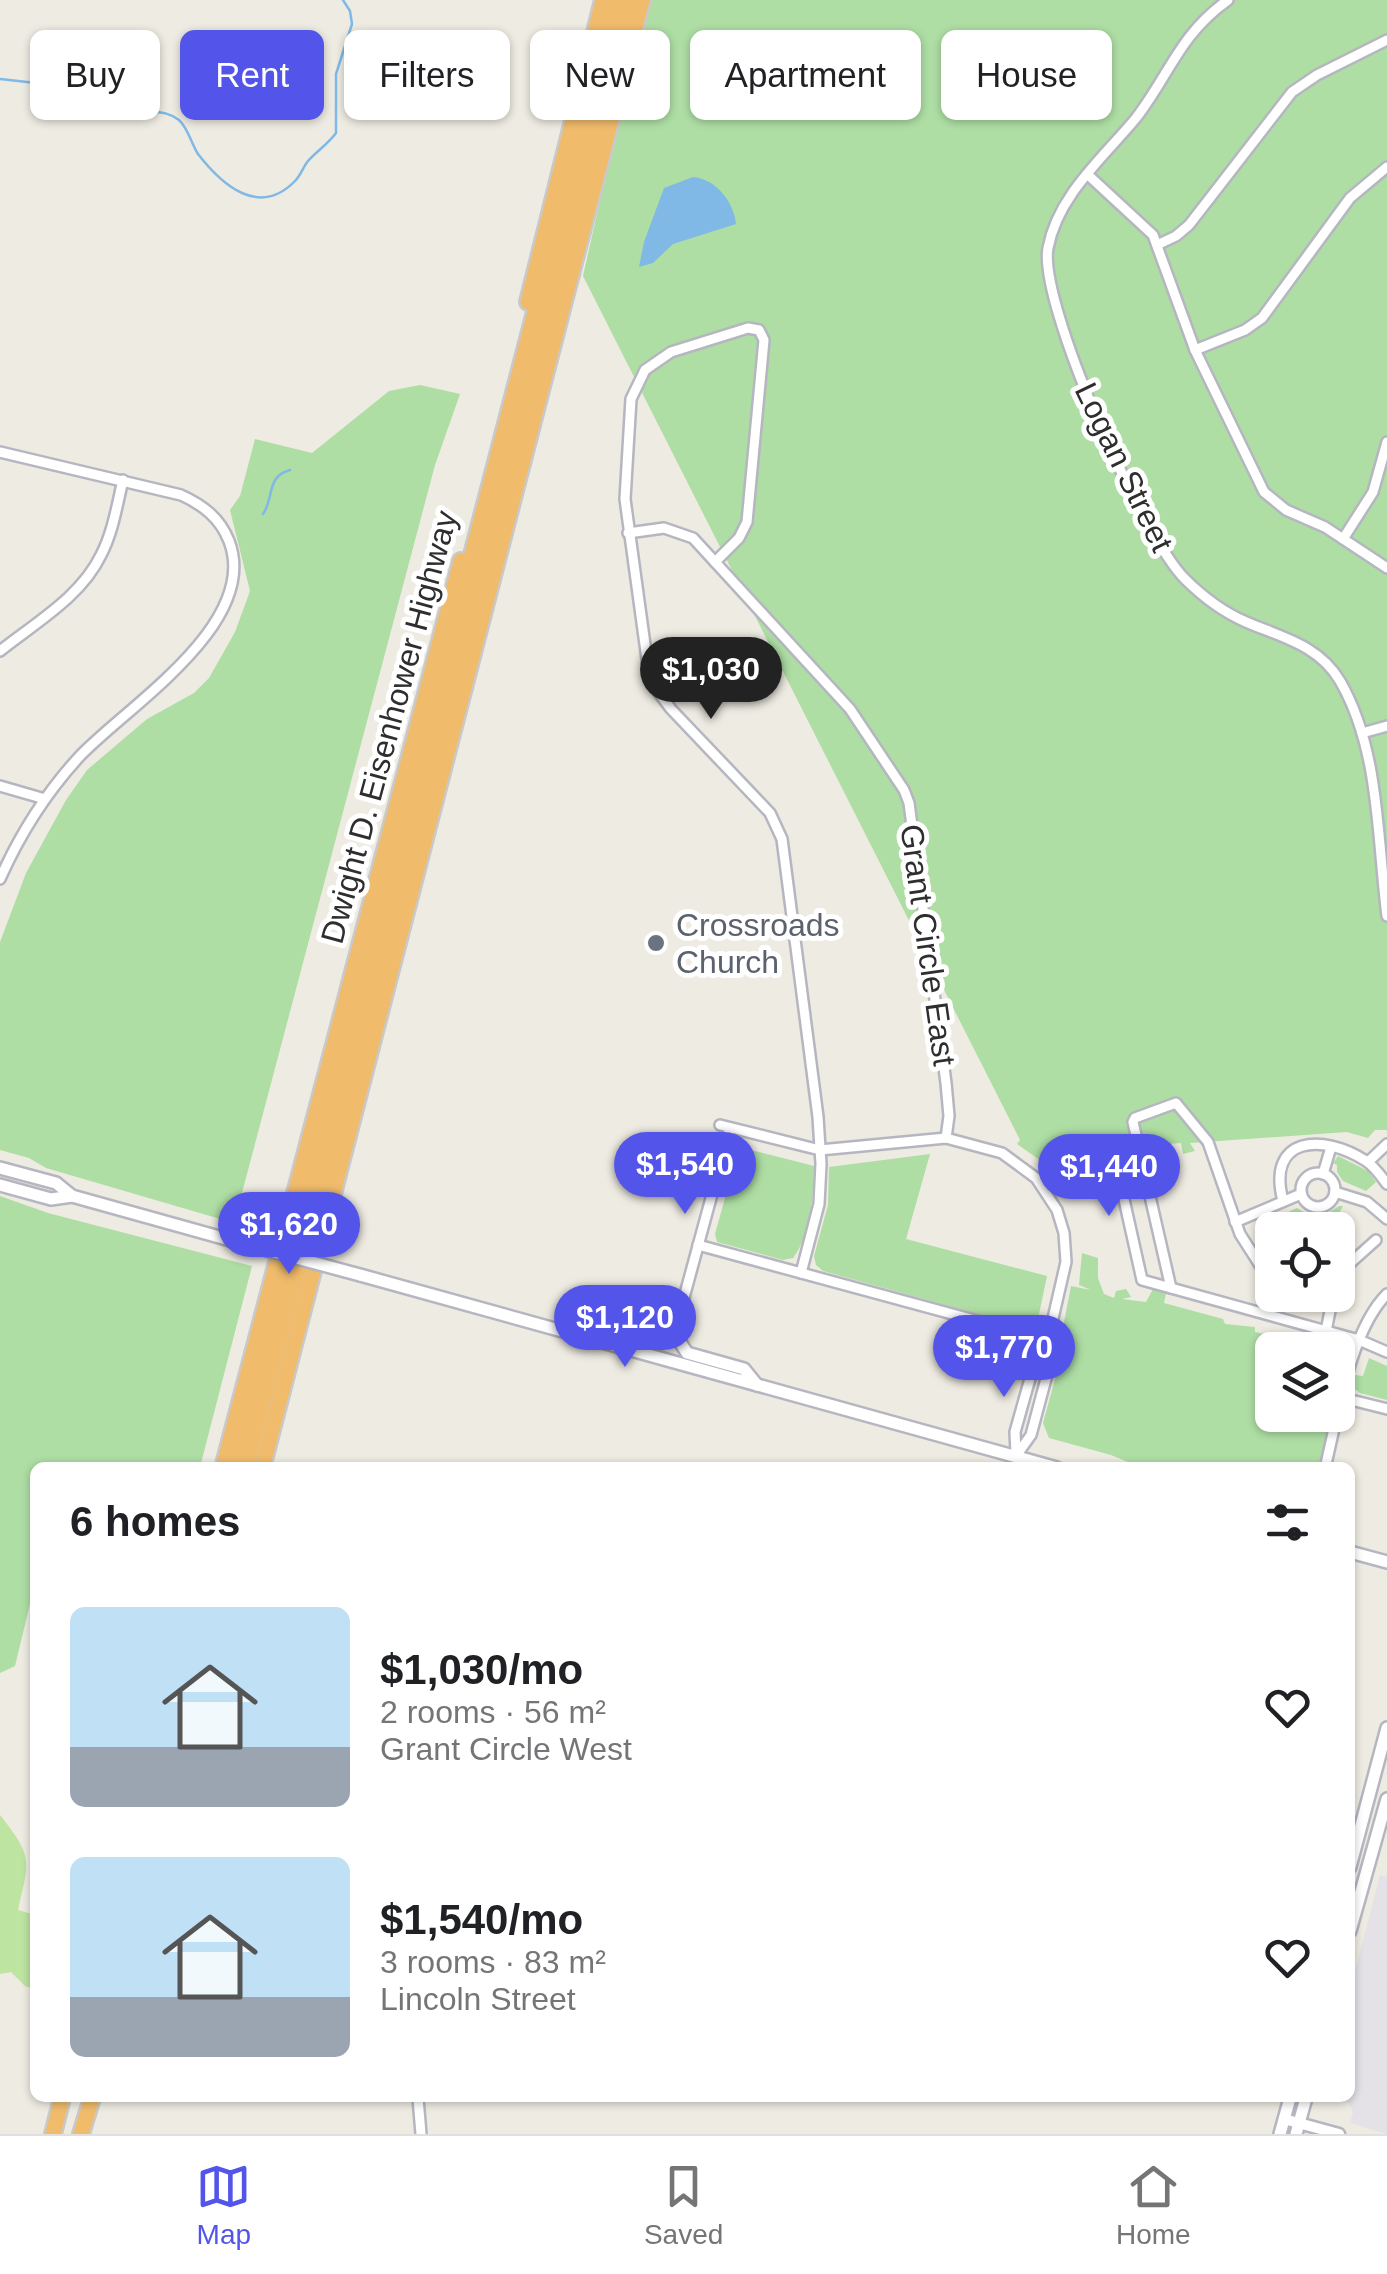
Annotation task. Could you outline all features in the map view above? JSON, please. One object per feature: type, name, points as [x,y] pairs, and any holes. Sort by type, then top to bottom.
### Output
[{"type":"highway","name":"Dwight D. Eisenhower Highway","points":[[225,1462],[506,390],[603,0]]},
{"type":"highway","points":[[237,1462],[616,0]]},
{"type":"highway","points":[[248,1462],[630,0]]},
{"type":"highway","name":"Dwight D. Eisenhower Highway","points":[[264,1462],[642,0]]},
{"type":"highway","points":[[52,2134],[61,2102]]},
{"type":"highway","points":[[61,2134],[69,2102]]},
{"type":"highway","points":[[72,2134],[81,2102]]},
{"type":"highway","points":[[82,2134],[91,2102]]},
{"type":"main road","points":[[0,1168],[56,1183],[72,1196],[1037,1462]]},
{"type":"main road","points":[[0,1184],[52,1199],[72,1196]]},
{"type":"main road","points":[[594,1340],[656,1342],[679,1316]]},
{"type":"main road","points":[[679,1316],[680,1342],[687,1353],[744,1369],[758,1385]]},
{"type":"main road","points":[[1355,1553],[1387,1562]]},
{"type":"main road","points":[[1355,1849],[1387,1728]]},
{"type":"main road","points":[[1355,1913],[1387,1798]]},
{"type":"main road","points":[[1280,2134],[1289,2102]]},
{"type":"main road","points":[[1298,2128],[1305,2102]]},
{"type":"street","name":"Logan Street","points":[[1228,0],[1198,25],[1179,48],[1137,116],[1060,212],[1048,250],[1049,282],[1096,416],[1157,543],[1181,576],[1210,601],[1244,621],[1315,652],[1341,682],[1362,734],[1384,850],[1387,916]]},
{"type":"street","points":[[1157,245],[1190,226],[1292,92],[1387,40]]},
{"type":"street","points":[[1195,350],[1245,330],[1262,318],[1350,198],[1387,167]]},
{"type":"street","points":[[1087,174],[1143,224],[1157,245],[1195,350],[1264,492],[1286,510],[1343,538],[1387,568]]},
{"type":"street","points":[[715,562],[739,538],[750,507],[764,340],[759,330],[748,328],[670,352],[645,370],[630,398],[624,499],[650,681],[778,826],[820,1150],[820,1204],[801,1273]]},
{"type":"street","points":[[1343,538],[1373,492],[1387,442]]},
{"type":"street","points":[[0,452],[123,480],[196,502],[214,516],[234,557],[232,587],[199,643],[169,679],[83,753],[45,799],[0,879]]},
{"type":"street","points":[[0,651],[72,595],[93,570],[108,540],[123,480]]},
{"type":"street","name":"Grant Circle East","points":[[628,533],[664,528],[692,538],[850,709],[904,790],[944,1066],[949,1116],[946,1138]]},
{"type":"street","points":[[1362,734],[1387,726]]},
{"type":"street","points":[[0,786],[45,799]]},
{"type":"street","points":[[1171,1288],[1135,1118],[1176,1103],[1208,1142],[1235,1222],[1255,1256]]},
{"type":"street","points":[[679,1316],[725,1127],[820,1150],[946,1138],[1002,1153],[1036,1178],[1057,1210],[1064,1232],[1066,1262],[1048,1340],[1051,1360],[1031,1435],[1016,1456]]},
{"type":"street","points":[[1065,1162],[1138,1144]]},
{"type":"street","points":[[1283,1201],[1278,1177],[1280,1164],[1286,1154],[1308,1144],[1331,1147],[1368,1162],[1387,1184]]},
{"type":"street","points":[[1368,1162],[1387,1144]]},
{"type":"street","points":[[1323,1174],[1331,1147]]},
{"type":"street","points":[[1113,1150],[1142,1280],[1358,1340],[1387,1352]]},
{"type":"street","points":[[1313,1174],[1323,1174],[1334,1183],[1335,1192],[1328,1204],[1319,1208],[1305,1203],[1300,1194],[1304,1180],[1313,1174]]},
{"type":"street","points":[[1335,1192],[1367,1202],[1387,1219]]},
{"type":"street","points":[[1235,1222],[1300,1194]]},
{"type":"street","points":[[1355,1259],[1376,1240]]},
{"type":"street","points":[[698,1245],[1048,1340]]},
{"type":"street","points":[[1355,1352],[1374,1308],[1387,1294]]},
{"type":"street","points":[[1326,1331],[1330,1312]]},
{"type":"street","points":[[1016,1456],[1015,1432],[1038,1350],[1048,1340]]},
{"type":"street","points":[[1355,1401],[1387,1409]]},
{"type":"street","points":[[1326,1462],[1334,1432]]},
{"type":"street","points":[[418,2102],[421,2134]]},
{"type":"street","points":[[1284,2119],[1298,2128],[1339,2134]]},
{"type":"shaded area","points":[[1380,1875],[1387,1877],[1387,2134],[1350,2123],[1353,2112],[1347,2102],[1355,2102],[1355,1972]]},
{"type":"green space","points":[[645,0],[1387,0],[1387,1130],[1375,1130],[1368,1138],[1347,1132],[1190,1143],[1195,1151],[1183,1154],[1181,1143],[1050,1152],[1041,1161],[1017,1144],[1020,1140],[583,276],[618,120],[670,120],[670,30],[638,30]]},
{"type":"green space","points":[[420,385],[460,394],[435,465],[234,1223],[46,1168],[29,1158],[0,1150],[0,942],[26,873],[87,770],[147,719],[194,693],[209,678],[235,632],[250,591],[230,510],[240,496],[255,439],[312,453],[389,391]]},
{"type":"green space","points":[[743,1148],[814,1166],[808,1226],[793,1258],[783,1260],[717,1242],[715,1234],[738,1151]]},
{"type":"green space","points":[[930,1154],[906,1239],[1047,1276],[1034,1326],[1025,1327],[823,1271],[816,1265],[814,1256],[828,1205],[829,1167]]},
{"type":"green space","points":[[1338,1156],[1368,1171],[1376,1182],[1366,1191],[1343,1181],[1333,1163]]},
{"type":"green space","points":[[0,1196],[48,1213],[252,1266],[201,1462],[30,1462],[30,1604],[15,1666],[0,1673]]},
{"type":"green space","points":[[1082,1253],[1098,1258],[1098,1278],[1104,1294],[1114,1298],[1116,1291],[1126,1289],[1131,1297],[1122,1299],[1146,1302],[1153,1289],[1166,1293],[1164,1303],[1223,1319],[1225,1324],[1255,1327],[1255,1432],[1328,1432],[1320,1462],[1128,1462],[1049,1438],[1043,1423],[1060,1361],[1071,1286],[1091,1290],[1079,1285]]},
{"type":"green space","points":[[1369,1358],[1387,1366],[1387,1400],[1355,1389],[1355,1375],[1363,1376]]},
{"type":"green space","points":[[0,1815],[26,1860],[18,1910],[30,1914],[30,1988],[11,1972],[0,1974]]},
{"type":"water","points":[[693,177],[709,182],[722,193],[736,224],[673,244],[653,263],[639,267],[664,188]]},
{"type":"waterway","points":[[0,79],[54,85],[62,76],[106,64],[112,66],[118,72],[128,104],[179,120],[198,154],[218,176],[242,193],[268,197],[295,181],[308,161],[336,133],[336,74],[352,24],[343,0]]},
{"type":"waterway","points":[[263,514],[277,477],[290,470]]},
{"type":"place","name":"Crossroads Church","points":[[656,943]]}]
